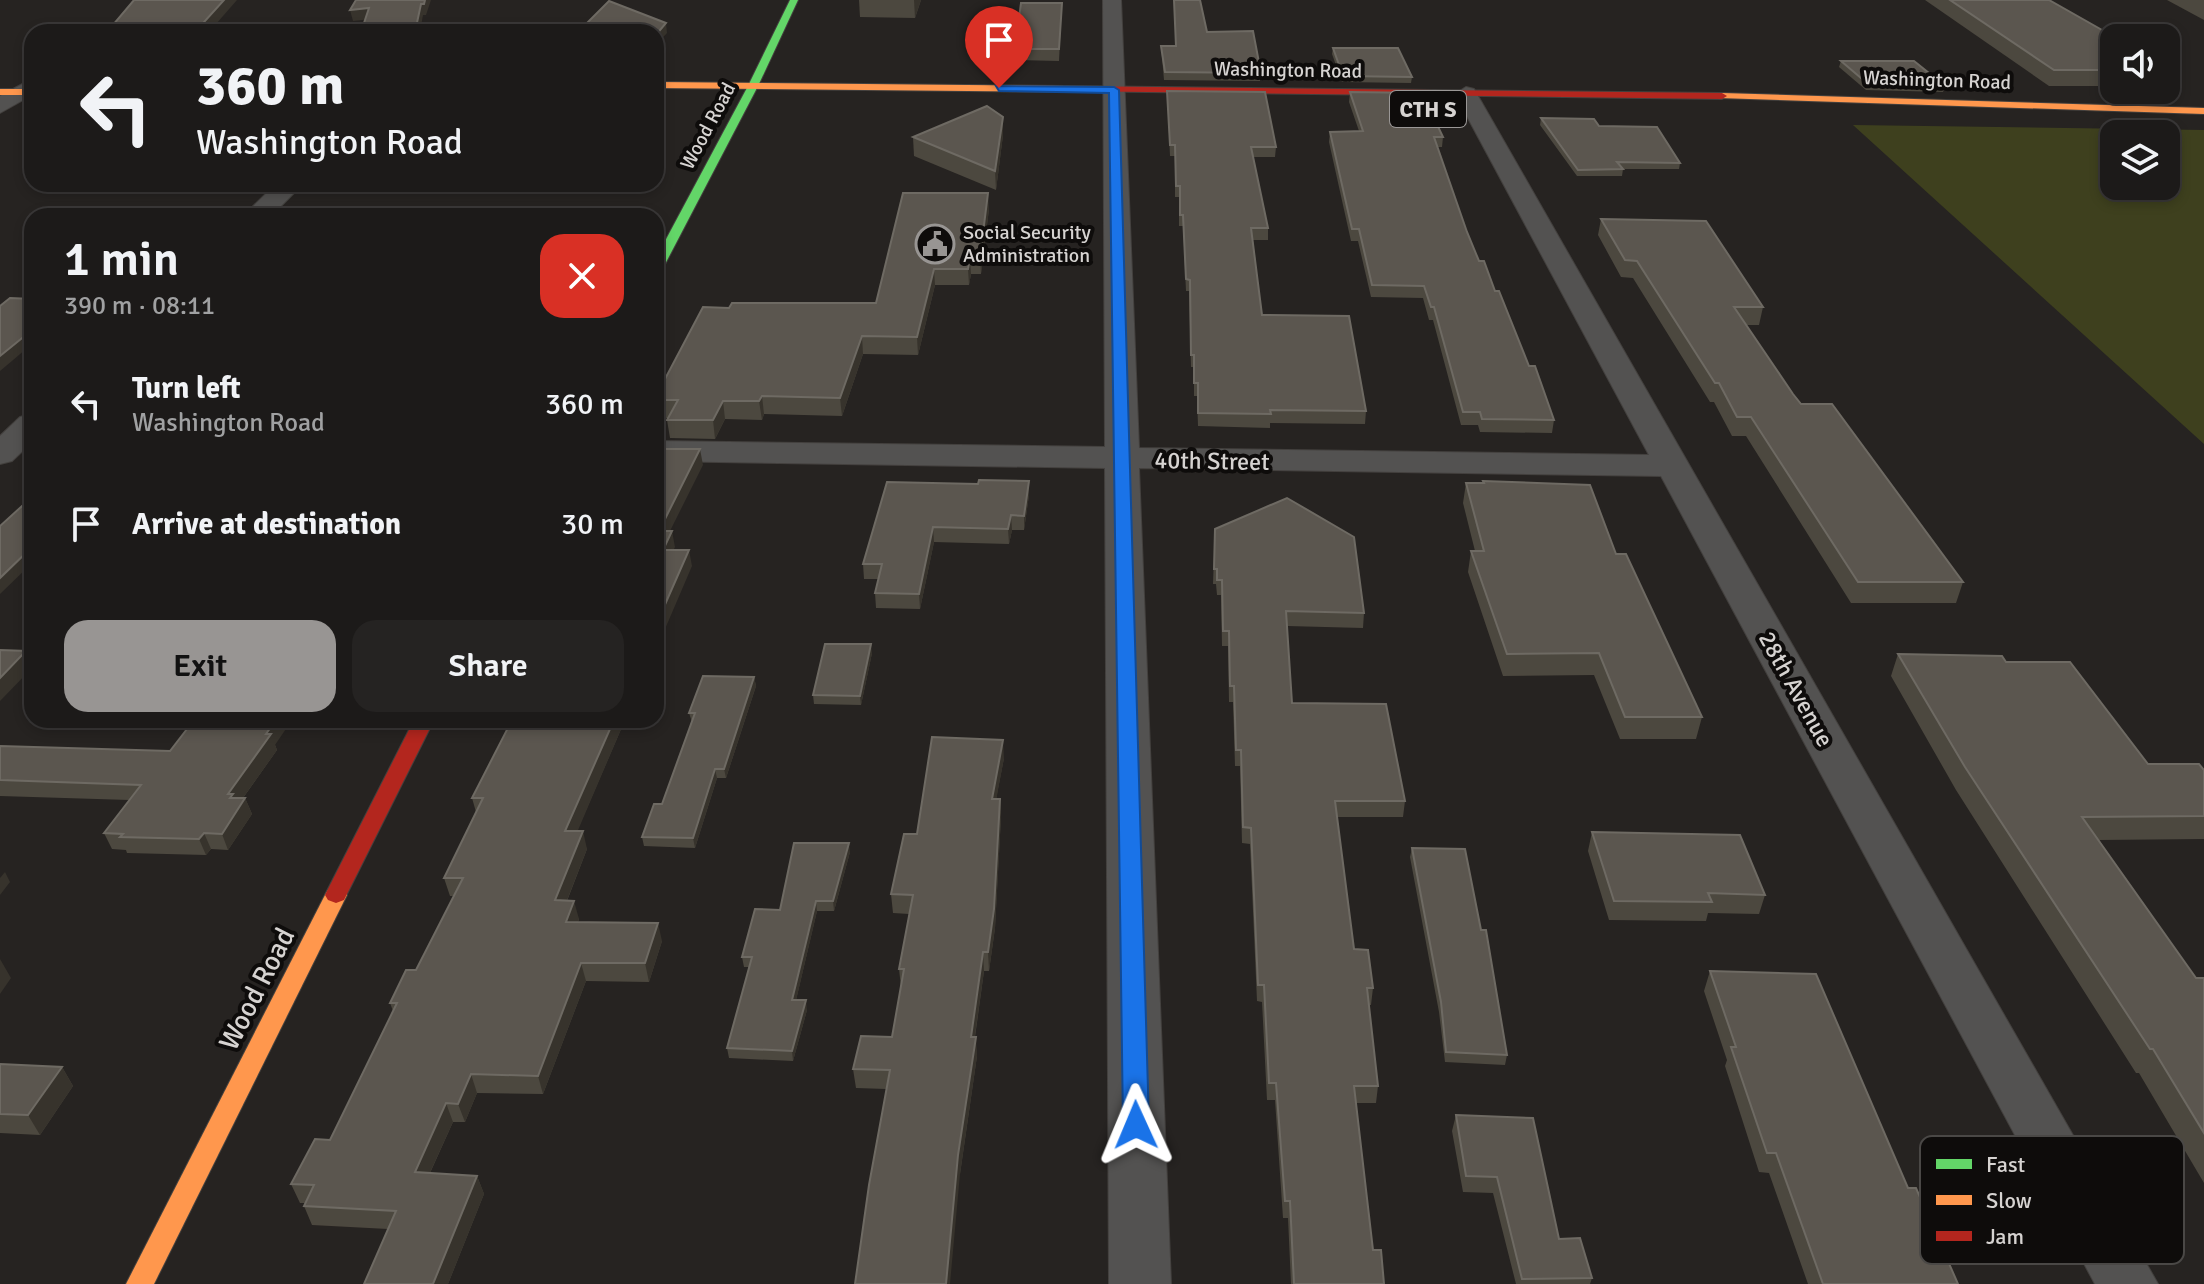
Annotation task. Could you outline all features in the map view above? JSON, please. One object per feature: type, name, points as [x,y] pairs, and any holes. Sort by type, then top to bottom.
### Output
[{"type":"main road","name":"Wood Road","points":[[664,255],[794,0]]},
{"type":"main road","points":[[0,76],[24,84]]},
{"type":"main road","name":"Washington Road","points":[[664,86],[749,93],[1114,99],[1470,102],[1783,97],[2204,111]]},
{"type":"main road","points":[[0,92],[24,87]]},
{"type":"main road","name":"Washington Road","points":[[664,98],[749,93]]},
{"type":"main road","name":"Wood Road","points":[[140,1284],[420,728]]},
{"type":"street","points":[[1112,0],[1140,1284]]},
{"type":"street","points":[[0,106],[24,90]]},
{"type":"street","name":"28th Avenue","points":[[1470,102],[2044,1136]]},
{"type":"street","points":[[265,208],[282,192]]},
{"type":"street","name":"40th Street","points":[[664,451],[1671,466]]},
{"type":"street","name":"28th Avenue","points":[[2116,1264],[2127,1284]]},
{"type":"green space","points":[[1853,125],[2100,129],[2100,200],[2180,200],[2180,130],[2204,130],[2204,444]]},
{"type":"building","points":[[134,0],[224,0],[202,24],[114,24]]},
{"type":"building","points":[[356,0],[425,0],[421,4],[417,24],[364,24],[369,8],[350,10]]},
{"type":"building","points":[[1174,0],[1200,0],[1207,32],[1253,31],[1261,73],[1165,72],[1161,46],[1176,46]]},
{"type":"building","points":[[1950,0],[2049,0],[2100,29],[2100,70],[2054,70]]},
{"type":"building","points":[[609,1],[666,23],[664,25],[586,24]]},
{"type":"building","points":[[1021,3],[1062,3],[1059,49],[1015,49]]},
{"type":"building","points":[[1333,48],[1398,48],[1412,77],[1343,76]]},
{"type":"building","points":[[1841,61],[1914,61],[1945,86],[1868,84]]},
{"type":"building","points":[[1167,91],[1265,92],[1276,147],[1251,147],[1268,228],[1251,228],[1262,315],[1349,316],[1366,411],[1198,413],[1198,383],[1194,383],[1194,355],[1191,355],[1190,280],[1186,279],[1183,215],[1180,215],[1180,186],[1176,186],[1175,145],[1170,145]]},
{"type":"building","points":[[1350,92],[1422,93],[1443,137],[1434,137],[1467,232],[1479,261],[1484,261],[1495,291],[1499,291],[1529,366],[1535,366],[1554,420],[1482,419],[1480,412],[1463,412],[1434,307],[1431,307],[1424,286],[1372,285],[1359,229],[1352,229],[1330,132],[1363,131]]},
{"type":"building","points":[[987,106],[1003,117],[995,171],[913,137]]},
{"type":"building","points":[[1541,118],[1594,119],[1599,126],[1657,127],[1680,163],[1617,162],[1623,169],[1578,170]]},
{"type":"building","points":[[903,193],[988,193],[980,257],[970,257],[968,269],[934,269],[917,337],[862,336],[840,398],[762,396],[759,401],[723,401],[713,420],[667,420],[678,400],[664,400],[664,381],[703,307],[729,308],[732,303],[876,303]]},
{"type":"building","points":[[1601,219],[1706,221],[1763,307],[1734,307],[1793,394],[1801,404],[1832,404],[1963,582],[1858,582],[1751,417],[1737,417],[1719,383],[1715,383],[1637,261],[1625,260]]},
{"type":"building","points":[[10,298],[24,299],[24,336],[0,356],[0,306]]},
{"type":"building","points":[[664,449],[700,449],[664,521]]},
{"type":"building","points":[[979,480],[1029,481],[1024,516],[1011,515],[1008,529],[933,527],[919,594],[875,593],[882,564],[863,564],[887,482],[978,484]]},
{"type":"building","points":[[1466,483],[1590,485],[1616,554],[1626,554],[1702,717],[1625,717],[1599,653],[1507,654],[1471,551],[1484,551]]},
{"type":"building","points":[[1287,498],[1354,537],[1364,613],[1286,611],[1292,703],[1386,704],[1405,801],[1335,801],[1354,949],[1368,950],[1373,988],[1367,988],[1378,1086],[1354,1086],[1373,1250],[1381,1250],[1384,1284],[1294,1284],[1290,1201],[1285,1201],[1276,1083],[1269,1083],[1264,985],[1258,985],[1251,828],[1243,827],[1241,750],[1236,750],[1234,686],[1230,686],[1229,631],[1223,631],[1222,580],[1217,580],[1217,569],[1214,569],[1215,529]]},
{"type":"building","points":[[24,504],[24,555],[0,578],[0,526]]},
{"type":"building","points":[[664,531],[672,531],[664,548]]},
{"type":"building","points":[[664,550],[689,550],[664,607]]},
{"type":"building","points":[[825,644],[871,644],[860,696],[813,695]]},
{"type":"building","points":[[0,650],[24,651],[24,653],[0,678]]},
{"type":"building","points":[[1898,654],[2002,656],[2006,662],[2070,662],[2148,764],[2199,764],[2204,770],[2204,816],[2082,817],[2196,978],[2204,978],[2204,1133],[2153,1049],[2150,1049],[1965,767]]},
{"type":"building","points":[[703,676],[754,677],[724,769],[715,769],[693,838],[642,837],[654,804],[662,804],[695,713],[689,713]]},
{"type":"building","points":[[188,728],[270,728],[266,734],[271,734],[228,794],[233,794],[230,798],[245,798],[222,834],[204,833],[199,839],[120,837],[123,834],[104,833],[141,785],[0,780],[0,746],[170,751]]},
{"type":"building","points":[[508,728],[610,728],[565,831],[583,831],[555,900],[574,901],[566,922],[658,923],[645,963],[581,963],[538,1076],[471,1074],[458,1104],[446,1103],[415,1172],[477,1176],[433,1284],[364,1284],[396,1211],[304,1206],[314,1185],[291,1184],[315,1139],[330,1140],[397,1003],[390,1003],[406,970],[416,970],[463,878],[444,878],[483,798],[472,798]]},
{"type":"building","points":[[932,737],[1003,740],[992,799],[1000,799],[994,909],[988,952],[983,952],[971,1037],[976,1037],[958,1155],[946,1284],[855,1284],[890,1070],[853,1069],[861,1036],[892,1037],[904,969],[899,969],[913,895],[891,894],[904,834],[917,834]]},
{"type":"building","points":[[1592,832],[1740,835],[1765,895],[1708,893],[1712,902],[1614,901]]},
{"type":"building","points":[[794,843],[849,843],[833,901],[816,901],[792,1000],[806,1000],[792,1051],[727,1048],[752,957],[742,957],[755,909],[780,910]]},
{"type":"building","points":[[1412,848],[1465,849],[1481,930],[1486,930],[1507,1055],[1446,1052],[1441,1002]]},
{"type":"building","points":[[1710,971],[1816,974],[1908,1188],[1916,1188],[1920,1197],[1920,1264],[1949,1264],[1958,1284],[1823,1284],[1776,1153],[1767,1153],[1731,1047],[1736,1047]]},
{"type":"building","points":[[0,1064],[62,1067],[28,1115],[0,1114]]},
{"type":"building","points":[[1456,1115],[1533,1118],[1559,1239],[1580,1238],[1592,1278],[1522,1279],[1497,1177],[1466,1176]]},
{"type":"traffic: fast","points":[[664,255],[753,86],[794,0]]},
{"type":"traffic: slow","points":[[664,85],[1066,89]]},
{"type":"traffic: slow","points":[[0,92],[24,92]]},
{"type":"traffic: slow","points":[[1722,96],[2204,111]]},
{"type":"traffic: slow","points":[[140,1284],[336,895]]},
{"type":"traffic: jam","points":[[1066,89],[1722,96]]},
{"type":"traffic: jam","points":[[336,895],[420,728]]},
{"type":"place","name":"Social Security Administration","points":[[935,244]]},
{"type":"route","points":[[999,88],[1114,90],[1136,1125]]}]
